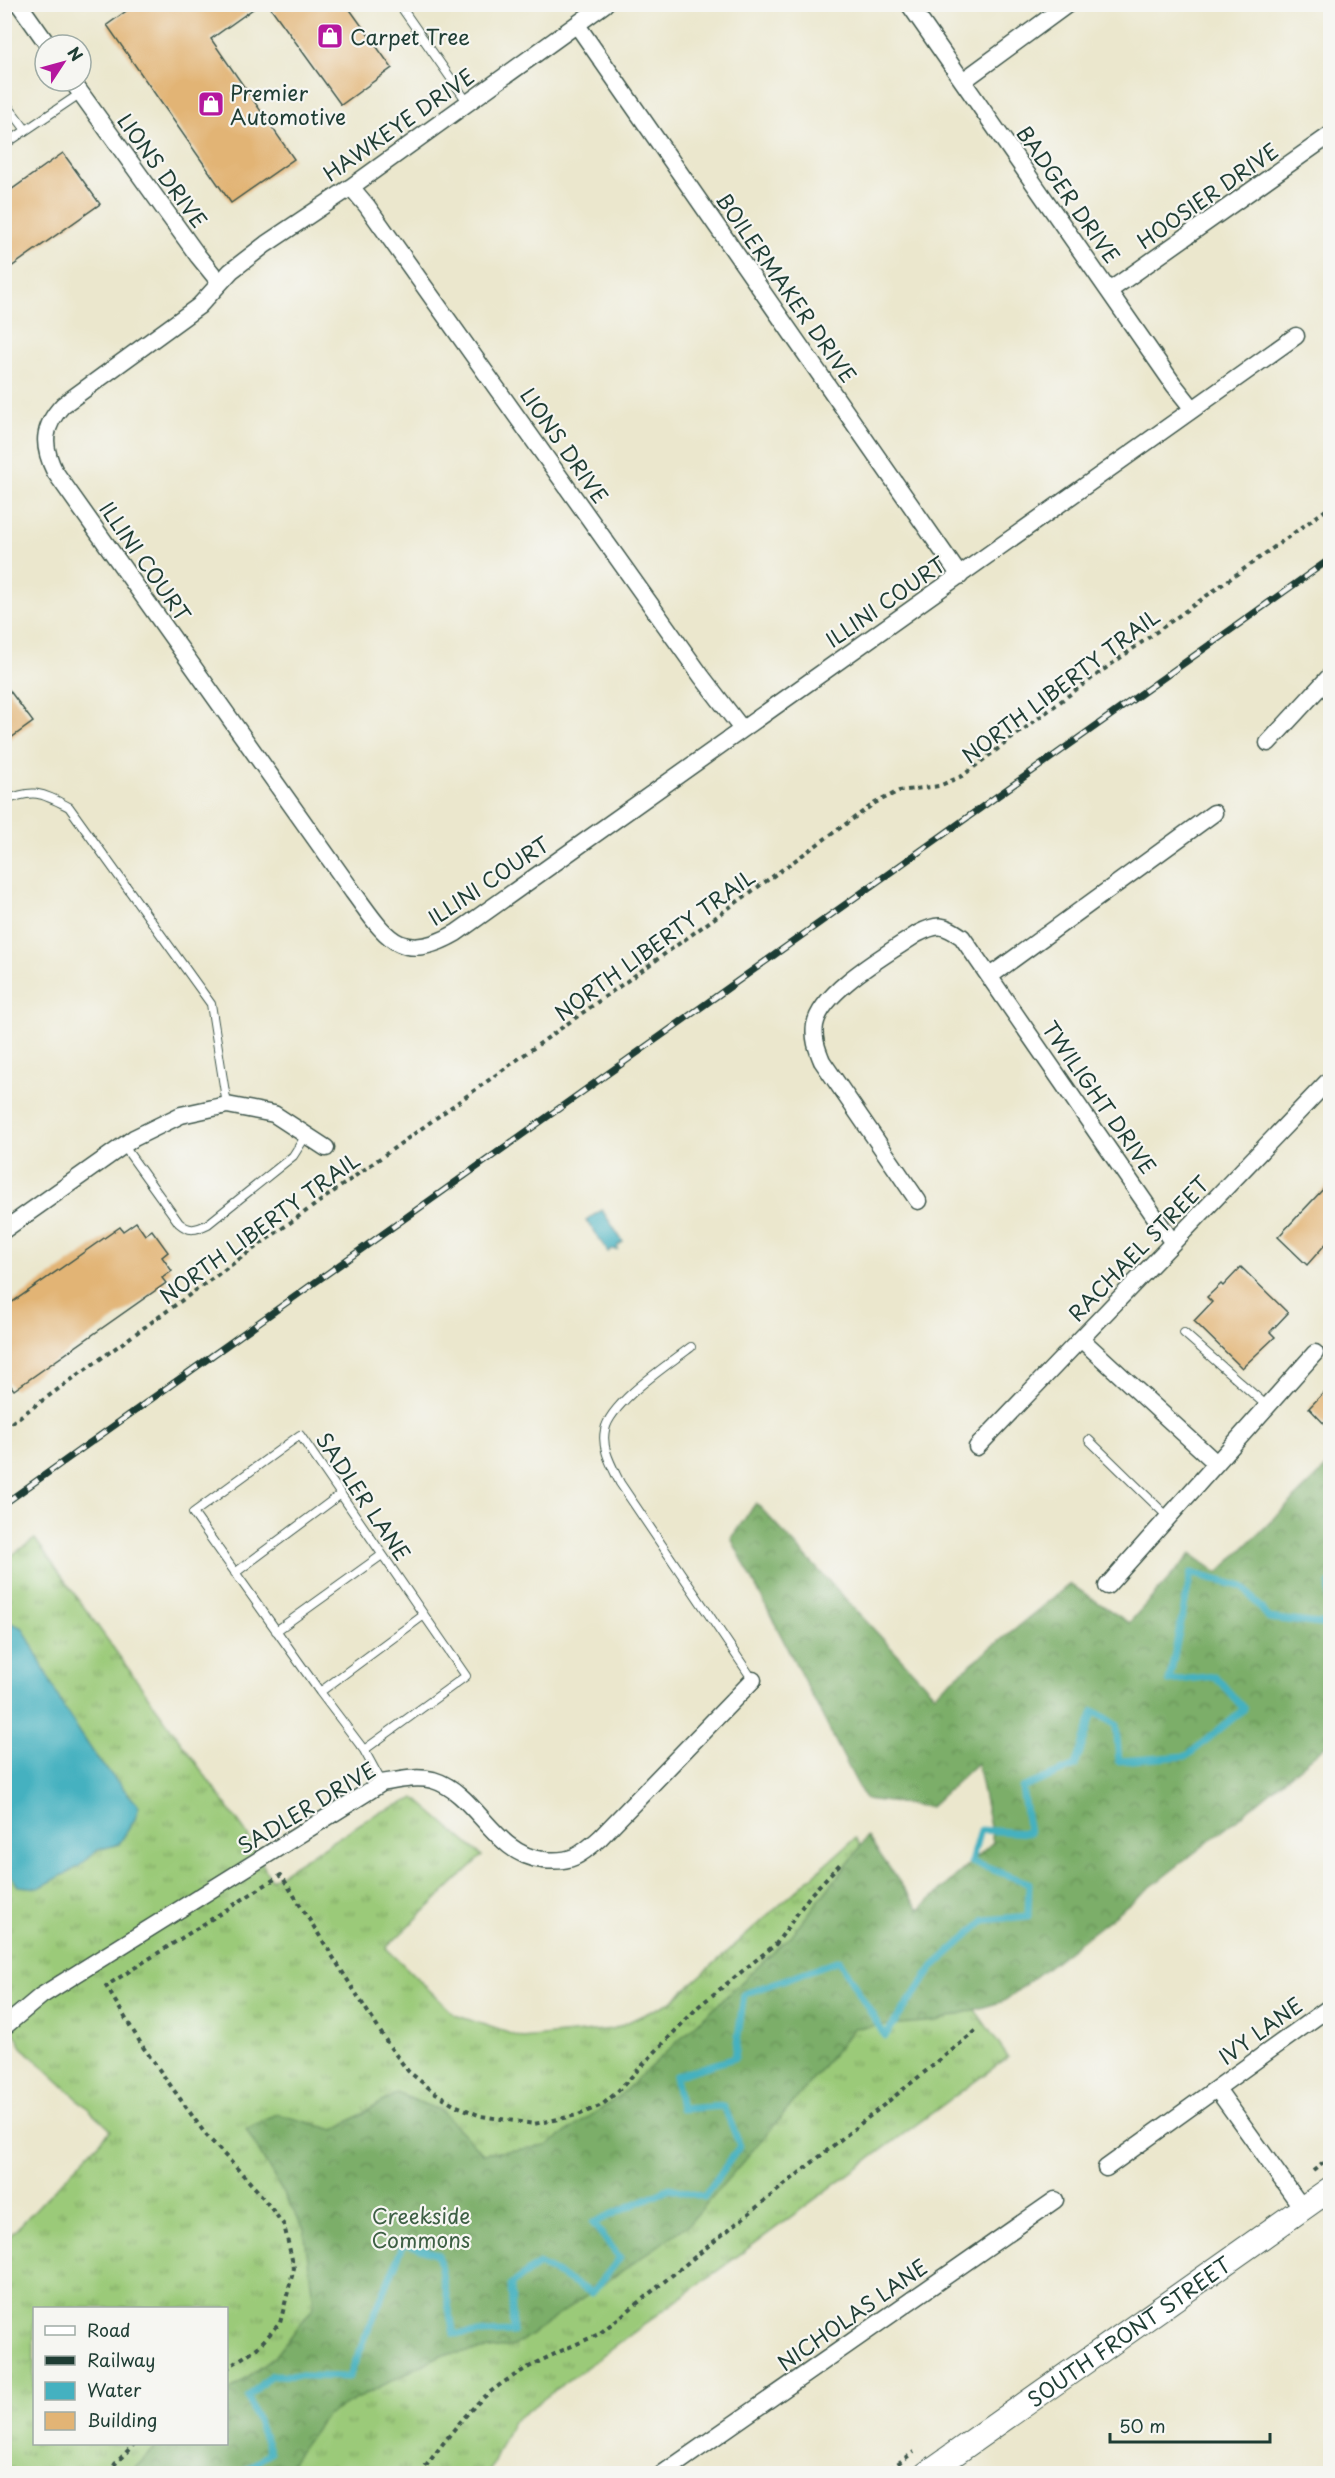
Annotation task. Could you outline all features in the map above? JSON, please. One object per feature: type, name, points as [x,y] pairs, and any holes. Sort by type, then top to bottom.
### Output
[{"type":"street","points":[[19,4],[40,33]]},
{"type":"street","name":"BADGER DRIVE","points":[[909,4],[1193,409]]},
{"type":"street","points":[[963,81],[1068,4]]},
{"type":"street","name":"HAWKEYE DRIVE","points":[[220,284],[231,271],[266,244],[351,187],[577,25],[600,6]]},
{"type":"street","name":"BOILERMAKER DRIVE","points":[[577,25],[960,576]]},
{"type":"street","name":"LIONS DRIVE","points":[[81,93],[220,284]]},
{"type":"street","name":"HOOSIER DRIVE","points":[[1109,291],[1330,135]]},
{"type":"street","name":"LIONS DRIVE","points":[[351,187],[367,206],[695,667],[742,729]]},
{"type":"street","name":"ILLINI COURT","points":[[220,284],[199,306],[63,405],[50,418],[47,427],[47,457],[55,472],[383,933],[395,942],[415,947],[437,944],[655,792],[1296,336]]},
{"type":"street","points":[[1268,743],[1330,676]]},
{"type":"street","points":[[990,976],[1214,813]]},
{"type":"street","name":"TWILIGHT DRIVE","points":[[918,1201],[822,1061],[815,1043],[815,1024],[822,1007],[834,992],[917,933],[932,926],[946,926],[962,937],[990,976],[1173,1243]]},
{"type":"street","name":"RACHAEL STREET","points":[[978,1447],[1330,1079]]},
{"type":"street","points":[[4,1230],[134,1137],[181,1115],[227,1105],[274,1114],[327,1148]]},
{"type":"street","points":[[1081,1339],[1216,1463]]},
{"type":"street","points":[[1107,1586],[1315,1353]]},
{"type":"street","name":"SADLER DRIVE","points":[[4,2027],[40,1996],[382,1783],[412,1778],[434,1780],[454,1792],[513,1850],[532,1859],[555,1862],[580,1856],[753,1680]]},
{"type":"street","name":"IVY LANE","points":[[1106,2168],[1330,2007]]},
{"type":"street","name":"IVY LANE","points":[[1217,2089],[1303,2209]]},
{"type":"street","name":"SOUTH FRONT STREET","points":[[926,2474],[1330,2189]]},
{"type":"street","name":"NICHOLAS LANE","points":[[673,2471],[1055,2200]]},
{"type":"lane","points":[[399,4],[468,103]]},
{"type":"lane","points":[[4,145],[26,130],[70,93]]},
{"type":"lane","points":[[4,101],[26,130]]},
{"type":"lane","points":[[4,801],[23,793],[46,795],[69,807],[211,1004],[227,1105]]},
{"type":"lane","points":[[123,1145],[179,1223],[186,1229],[196,1229],[208,1224],[293,1155],[307,1134]]},
{"type":"lane","points":[[1184,1333],[1268,1406]]},
{"type":"lane","points":[[691,1347],[644,1383],[612,1414],[605,1429],[604,1446],[608,1460],[620,1483],[753,1680]]},
{"type":"lane","name":"SADLER LANE","points":[[364,1750],[466,1676],[300,1435],[193,1513],[364,1750],[382,1783]]},
{"type":"lane","points":[[1089,1440],[1168,1517]]},
{"type":"lane","points":[[235,1573],[340,1494]]},
{"type":"lane","points":[[276,1631],[382,1555]]},
{"type":"lane","points":[[320,1692],[424,1615]]},
{"type":"path","name":"NORTH LIBERTY TRAIL","points":[[4,1428],[876,803],[899,790],[939,786],[962,776],[1077,689],[1330,507]]},
{"type":"path","points":[[228,2368],[256,2348],[280,2323],[294,2268],[284,2225],[257,2190],[206,2135],[143,2048],[106,1986],[281,1875],[390,2047],[408,2071],[434,2092],[457,2106],[481,2116],[534,2124],[558,2121],[602,2105],[617,2092],[699,2006],[776,1944],[812,1894],[840,1864]]},
{"type":"path","points":[[420,2474],[447,2439],[488,2394],[533,2363],[598,2334],[977,2030]]},
{"type":"path","points":[[111,2474],[115,2464],[133,2445]]},
{"type":"green space","points":[[1330,1464],[1330,1742],[1230,1825],[1004,2001],[936,2021],[854,2028],[784,2114],[688,2225],[514,2346],[441,2355],[326,2415],[290,2465],[297,2473],[130,2473],[158,2445],[228,2445],[228,2391],[275,2357],[314,2306],[304,2229],[246,2129],[277,2114],[335,2130],[397,2093],[441,2111],[483,2154],[546,2146],[617,2098],[791,1936],[867,1836],[919,1910],[993,1842],[977,1763],[930,1807],[865,1799],[731,1538],[756,1503],[934,1694],[1070,1584],[1129,1623],[1191,1554],[1218,1573]]},
{"type":"green space","name":"Creekside Commons","points":[[35,1539],[245,1831],[271,1880],[374,1815],[415,1798],[482,1856],[386,1948],[455,2015],[523,2038],[613,2029],[671,2002],[855,1838],[1008,2057],[512,2422],[489,2473],[5,2473],[4,2242],[111,2130],[22,2047],[5,2016],[5,1560]]},
{"type":"water","points":[[602,1210],[623,1242],[618,1245],[617,1250],[612,1249],[608,1252],[586,1220]]},
{"type":"water","points":[[7,1621],[23,1628],[64,1708],[99,1761],[139,1806],[135,1819],[119,1844],[98,1850],[78,1867],[39,1888],[18,1886],[5,1867],[4,1622]]},
{"type":"building","name":"Premier Automotive","points":[[136,4],[260,4],[211,39],[294,159],[231,203],[107,25]]},
{"type":"building","name":"Carpet Tree","points":[[268,4],[346,4],[392,68],[341,105]]},
{"type":"building","points":[[63,153],[100,204],[4,272],[4,195]]},
{"type":"building","points":[[4,683],[33,722],[4,743]]},
{"type":"building","points":[[1330,1182],[1330,1239],[1307,1265],[1278,1237]]},
{"type":"building","points":[[136,1222],[145,1235],[152,1230],[168,1252],[162,1257],[172,1271],[162,1278],[166,1283],[14,1390],[4,1377],[4,1308],[120,1227],[123,1231]]},
{"type":"building","points":[[1241,1267],[1288,1313],[1270,1332],[1275,1337],[1242,1368],[1194,1321],[1212,1302],[1207,1297],[1221,1284],[1223,1286]]},
{"type":"building","points":[[1330,1386],[1330,1430],[1309,1408]]},
{"type":"waterway","points":[[242,2474],[270,2452],[248,2397],[271,2375],[349,2377],[404,2243],[438,2254],[454,2334],[513,2332],[511,2284],[539,2264],[592,2293],[620,2258],[593,2223],[670,2188],[704,2197],[740,2146],[724,2106],[681,2109],[675,2076],[735,2058],[744,1994],[839,1960],[885,2036],[934,1966],[985,1920],[1028,1916],[1029,1883],[971,1862],[980,1830],[1029,1833],[1022,1788],[1075,1766],[1094,1711],[1116,1725],[1119,1761],[1187,1756],[1244,1709],[1215,1676],[1169,1681],[1191,1573],[1243,1587],[1269,1618],[1328,1625],[1330,1584]]},
{"type":"railway","points":[[4,1504],[1330,559]]},
{"type":"place","name":"Carpet Tree","points":[[330,36]]},
{"type":"place","name":"Premier Automotive","points":[[211,104]]}]
